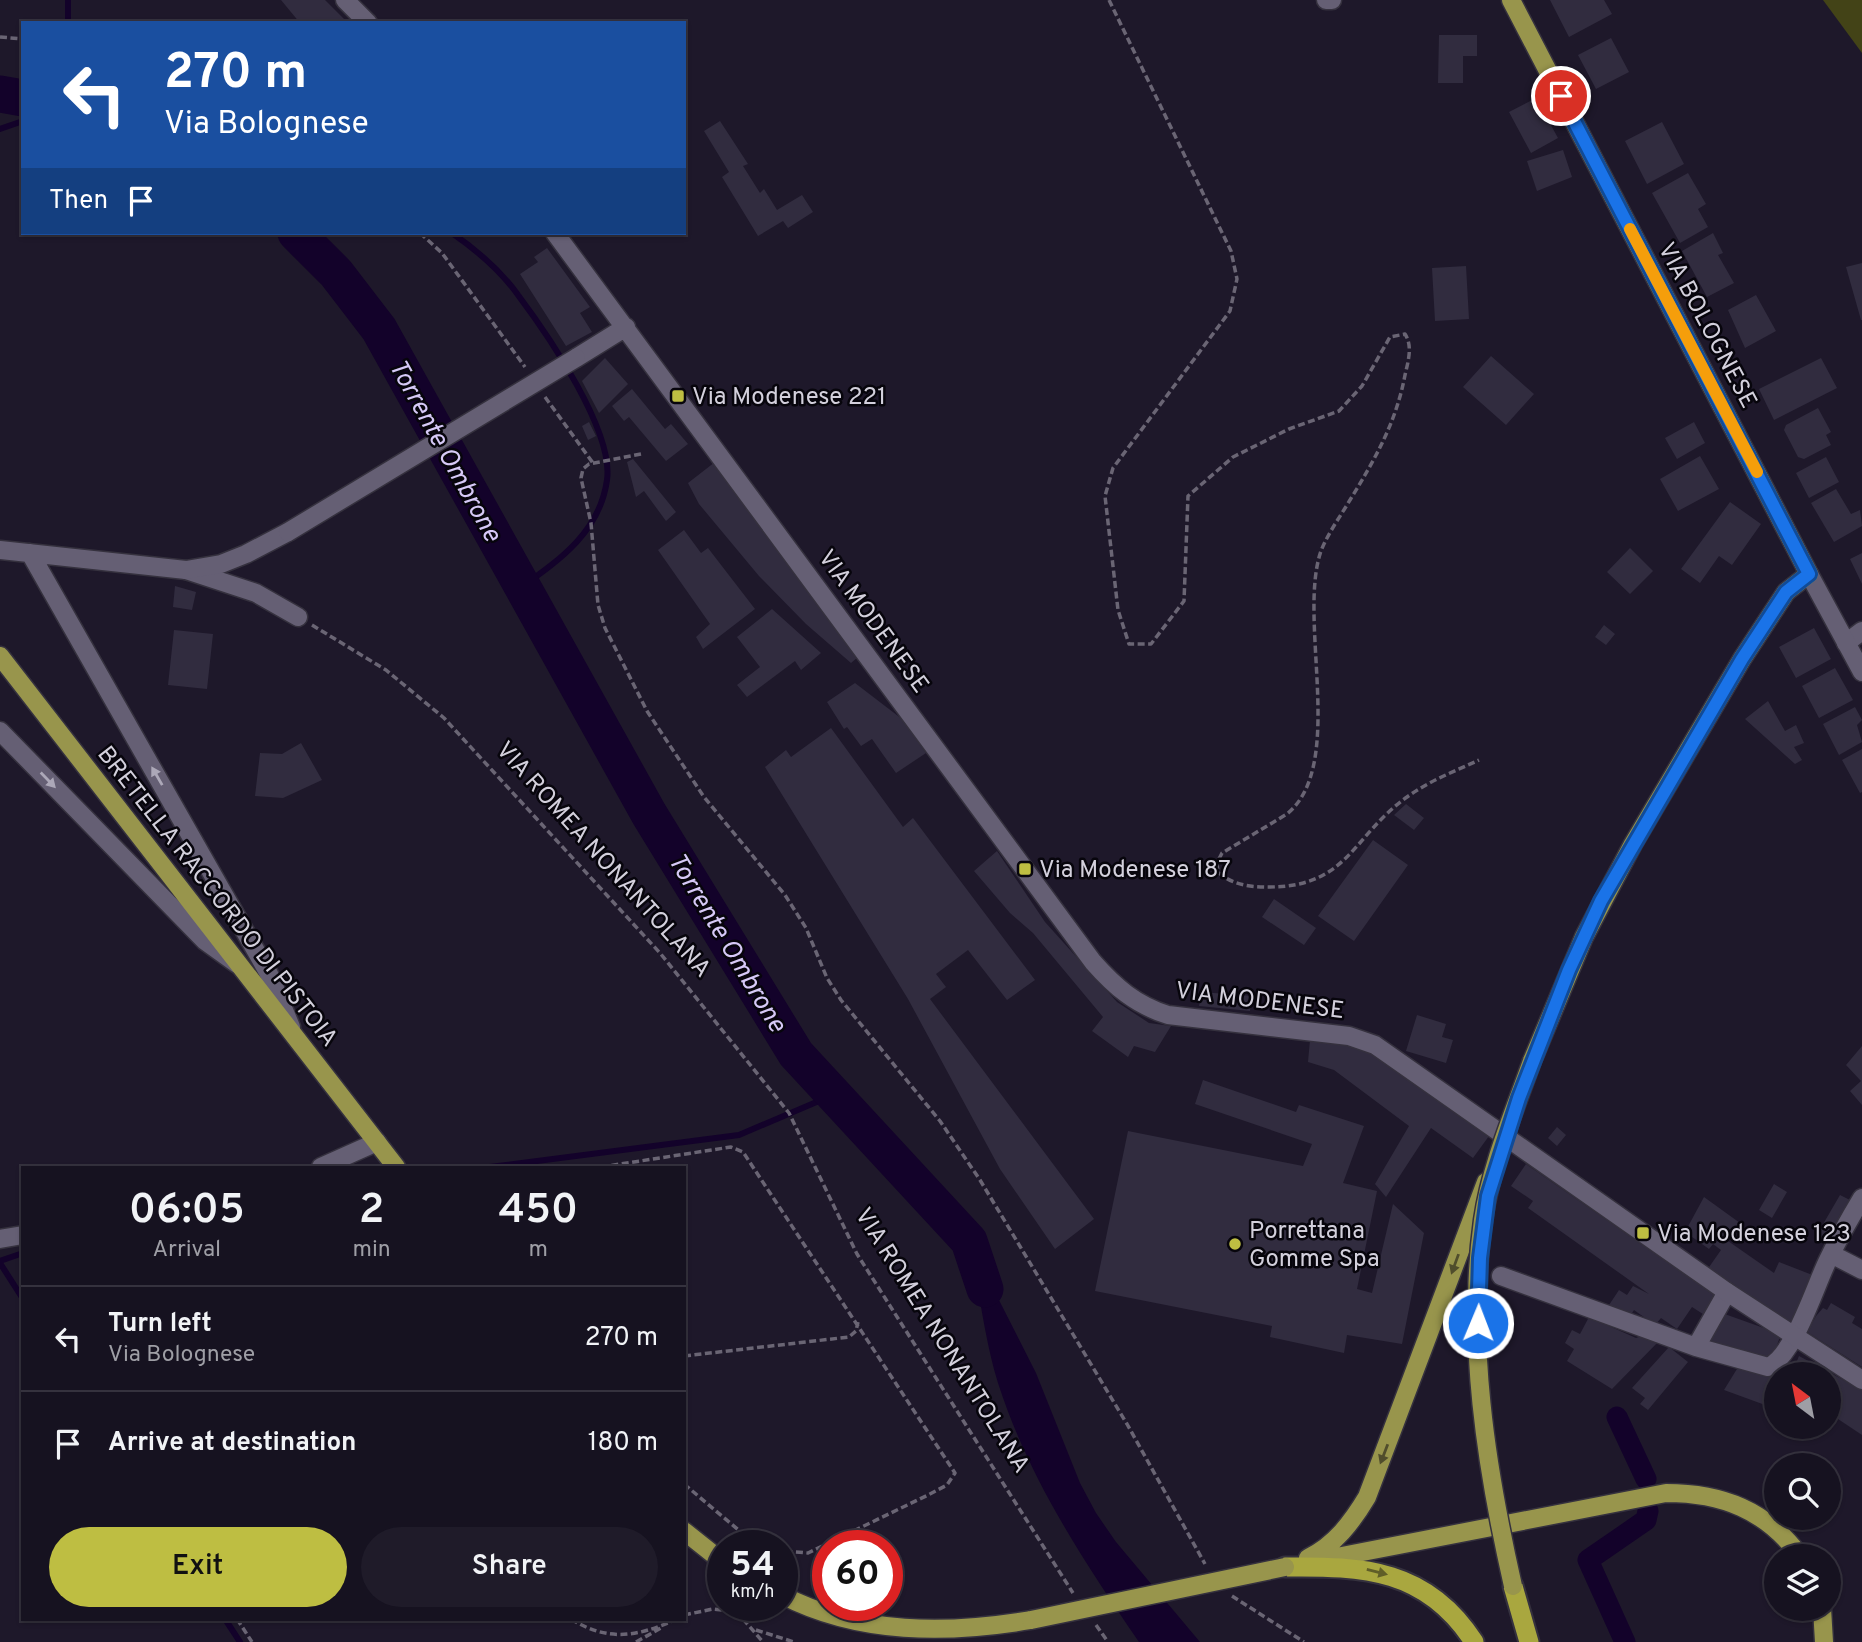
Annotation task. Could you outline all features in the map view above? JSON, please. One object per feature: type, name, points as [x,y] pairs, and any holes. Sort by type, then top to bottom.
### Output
[{"type":"highway","points":[[1285,1567],[1357,1568],[1408,1582],[1450,1611],[1474,1642]]},
{"type":"highway","points":[[1513,1586],[1529,1642]]},
{"type":"main road","name":"VIA BOLOGNESE","points":[[1511,0],[1809,574]]},
{"type":"main road","points":[[1538,1642],[1513,1586],[1486,1441],[1478,1323],[1483,1220],[1499,1155],[1532,1061],[1569,970],[1627,855],[1742,659],[1786,592],[1809,574]]},
{"type":"main road","name":"BRETELLA RACCORDO DI PISTOIA","points":[[0,656],[395,1166]]},
{"type":"main road","points":[[1285,1567],[1325,1548],[1354,1517],[1372,1486],[1480,1195],[1499,1155]]},
{"type":"main road","points":[[798,1601],[826,1612],[904,1628],[964,1630],[1031,1620],[1285,1567],[1666,1493],[1714,1496],[1744,1507],[1770,1522],[1789,1544]]},
{"type":"main road","points":[[686,1533],[707,1549]]},
{"type":"main road","points":[[1823,1621],[1824,1642]]},
{"type":"street","points":[[345,0],[367,21]]},
{"type":"street","points":[[1326,0],[1332,0]]},
{"type":"street","name":"VIA MODENESE","points":[[557,235],[1086,951],[1116,986],[1140,1004],[1168,1015],[1349,1036],[1375,1045],[1727,1292],[1862,1380]]},
{"type":"street","points":[[186,570],[221,564],[288,532],[626,327]]},
{"type":"street","points":[[0,550],[186,570],[256,593],[298,617]]},
{"type":"street","points":[[30,553],[269,974],[293,1031]]},
{"type":"street","name":"VIA BOLOGNESE","points":[[1809,574],[1862,672]]},
{"type":"street","points":[[1846,643],[1862,631]]},
{"type":"street","points":[[0,731],[205,941],[241,966]]},
{"type":"street","points":[[323,1166],[377,1142]]},
{"type":"street","points":[[1501,1276],[1696,1347],[1768,1367],[1777,1362],[1794,1335],[1831,1254],[1862,1198]]},
{"type":"street","points":[[0,1239],[21,1235]]},
{"type":"street","points":[[1831,1254],[1862,1270]]},
{"type":"street","points":[[1696,1347],[1727,1292]]},
{"type":"path","points":[[1109,0],[1230,251],[1237,279],[1230,311],[1113,468],[1110,478],[1105,496],[1106,509],[1118,610],[1129,644],[1151,644],[1184,600],[1188,496],[1233,457],[1289,429],[1339,411],[1363,386],[1390,337],[1395,333],[1405,334],[1409,344],[1401,398],[1391,430],[1321,552],[1314,598],[1316,741],[1306,790],[1297,806],[1287,814],[1222,853],[1217,863],[1218,872],[1235,884],[1262,887],[1292,887],[1321,878],[1334,870],[1381,820],[1407,797],[1479,760]]},
{"type":"path","points":[[0,37],[21,39]]},
{"type":"path","points":[[422,235],[442,253],[525,368]]},
{"type":"path","points":[[540,390],[593,463]]},
{"type":"path","points":[[641,454],[593,463],[583,469],[581,478],[596,559],[598,605],[604,628],[647,711],[704,797],[785,895],[806,928],[827,978],[940,1121],[980,1180],[1127,1424],[1198,1555],[1213,1574]]},
{"type":"path","name":"VIA ROMEA NONANTOLANA","points":[[298,617],[386,670],[444,718],[660,953],[789,1113],[857,1254],[1076,1597]]},
{"type":"path","points":[[608,1166],[731,1147],[744,1152],[955,1473],[947,1485],[928,1495],[808,1553],[798,1552]]},
{"type":"path","points":[[686,1356],[849,1337],[858,1322]]},
{"type":"path","points":[[686,1485],[738,1530]]},
{"type":"path","points":[[1227,1592],[1304,1642]]},
{"type":"path","points":[[686,1615],[713,1609],[737,1612],[763,1642]]},
{"type":"path","points":[[1092,1619],[1108,1642]]},
{"type":"path","points":[[239,1621],[252,1642]]},
{"type":"path","points":[[574,1621],[589,1632],[618,1637],[653,1630],[673,1621]]},
{"type":"path","points":[[636,1642],[674,1621]]},
{"type":"path","points":[[754,1629],[794,1642]]},
{"type":"shaded area","points":[[1823,0],[1862,0],[1862,53]]},
{"type":"shaded area","points":[[969,1241],[1036,1373],[1080,1483],[1096,1513],[1116,1542],[1200,1642],[1139,1642],[1059,1518],[1025,1452],[998,1383],[985,1330]]},
{"type":"building","points":[[281,0],[325,0],[346,21],[309,19],[298,21]]},
{"type":"building","points":[[1550,0],[1604,0],[1612,14],[1569,37]]},
{"type":"building","points":[[1439,35],[1477,35],[1477,56],[1463,56],[1463,83],[1438,83]]},
{"type":"building","points":[[1611,38],[1629,72],[1596,89],[1578,55]]},
{"type":"building","points":[[1536,98],[1558,138],[1531,153],[1509,112]]},
{"type":"building","points":[[720,121],[748,164],[743,166],[760,193],[764,189],[777,210],[802,195],[813,212],[788,228],[783,221],[758,236],[722,177],[729,172],[704,131]]},
{"type":"building","points":[[1662,122],[1684,164],[1647,184],[1625,141]]},
{"type":"building","points":[[1563,150],[1572,177],[1537,191],[1527,161]]},
{"type":"building","points":[[1688,173],[1706,204],[1698,209],[1708,227],[1680,243],[1652,193]]},
{"type":"building","points":[[1713,233],[1723,253],[1718,255],[1734,283],[1707,297],[1682,251]]},
{"type":"building","points":[[547,248],[590,307],[580,313],[592,332],[566,346],[520,274],[538,262],[534,257]]},
{"type":"building","points":[[1862,263],[1862,320],[1861,320],[1846,267]]},
{"type":"building","points":[[1466,266],[1469,319],[1435,321],[1432,268]]},
{"type":"building","points":[[1756,295],[1776,331],[1745,348],[1728,310]]},
{"type":"building","points":[[1491,356],[1534,394],[1506,425],[1463,387]]},
{"type":"building","points":[[605,358],[628,384],[599,413],[582,381]]},
{"type":"building","points":[[1821,358],[1837,388],[1774,420],[1759,389]]},
{"type":"building","points":[[632,389],[665,429],[671,424],[688,444],[666,461],[629,417],[624,421],[612,406]]},
{"type":"building","points":[[1818,408],[1831,432],[1826,435],[1831,445],[1804,459],[1798,457],[1784,430],[1786,425]]},
{"type":"building","points":[[589,422],[596,436],[588,440],[582,426]]},
{"type":"building","points":[[1694,422],[1705,443],[1677,459],[1665,438]]},
{"type":"building","points":[[1700,456],[1719,489],[1678,511],[1660,479]]},
{"type":"building","points":[[1826,457],[1839,482],[1809,498],[1796,473]]},
{"type":"building","points":[[633,459],[676,512],[666,521],[644,491],[636,497],[627,462]]},
{"type":"building","points":[[715,462],[765,526],[761,528],[858,657],[851,663],[806,624],[759,576],[699,504],[688,483]]},
{"type":"building","points":[[1836,489],[1851,514],[1860,510],[1862,526],[1834,542],[1811,503]]},
{"type":"building","points":[[1730,502],[1761,524],[1732,565],[1719,556],[1700,583],[1681,569]]},
{"type":"building","points":[[684,530],[701,553],[708,548],[755,609],[703,649],[696,637],[710,624],[658,550]]},
{"type":"building","points":[[1630,548],[1653,571],[1630,594],[1607,572]]},
{"type":"building","points":[[1862,553],[1862,584],[1850,559]]},
{"type":"building","points":[[175,586],[196,592],[192,610],[173,607]]},
{"type":"building","points":[[772,609],[821,653],[801,670],[795,661],[747,697],[737,685],[760,667],[737,637]]},
{"type":"building","points":[[1604,625],[1615,634],[1606,645],[1595,637]]},
{"type":"building","points":[[1814,628],[1831,659],[1796,678],[1779,647]]},
{"type":"building","points":[[174,630],[213,634],[207,689],[168,685]]},
{"type":"building","points":[[1835,668],[1853,700],[1819,718],[1802,686]]},
{"type":"building","points":[[855,683],[902,719],[926,753],[896,773],[872,739],[861,746],[847,727],[844,729],[827,702]]},
{"type":"building","points":[[1768,701],[1785,731],[1796,725],[1804,743],[1794,747],[1802,760],[1795,764],[1745,719]]},
{"type":"building","points":[[1855,707],[1862,720],[1857,725],[1862,742],[1839,755],[1823,724]]},
{"type":"building","points":[[831,728],[903,827],[913,818],[1035,980],[1007,1000],[968,950],[936,974],[946,987],[930,999],[1094,1219],[1055,1249],[1000,1169],[908,999],[765,767],[786,750],[791,757]]},
{"type":"building","points":[[301,743],[322,780],[283,798],[255,796],[260,753],[282,754]]},
{"type":"building","points":[[1862,749],[1862,792],[1860,793],[1842,760]]},
{"type":"building","points":[[1406,804],[1424,818],[1414,830],[1394,815]]},
{"type":"building","points":[[1373,840],[1408,865],[1354,941],[1318,916]]},
{"type":"building","points":[[997,851],[1045,922],[1117,1002],[1149,1023],[1171,1026],[1155,1052],[1134,1046],[1128,1057],[1092,1031],[1103,1017],[1033,933],[1010,913],[974,871]]},
{"type":"building","points":[[1274,899],[1316,928],[1304,945],[1262,917]]},
{"type":"building","points":[[1201,992],[1252,996],[1250,1011],[1199,1006]]},
{"type":"building","points":[[1417,1015],[1446,1024],[1442,1037],[1453,1040],[1446,1063],[1406,1051]]},
{"type":"building","points":[[1310,1040],[1332,1040],[1374,1050],[1412,1077],[1409,1080],[1489,1136],[1473,1158],[1431,1128],[1386,1197],[1375,1184],[1409,1126],[1334,1070],[1308,1062]]},
{"type":"building","points":[[1862,1046],[1862,1105],[1850,1091],[1861,1081],[1846,1065]]},
{"type":"building","name":"Porrettana Gomme Spa","points":[[1203,1080],[1296,1112],[1299,1105],[1364,1126],[1343,1183],[1377,1191],[1357,1289],[1372,1293],[1393,1204],[1424,1233],[1402,1344],[1347,1335],[1344,1353],[1270,1337],[1272,1326],[1095,1291],[1128,1131],[1303,1166],[1312,1144],[1195,1104]]},
{"type":"building","points":[[1557,1127],[1566,1135],[1557,1146],[1548,1138]]},
{"type":"building","points":[[1526,1164],[1719,1298],[1706,1316],[1692,1307],[1677,1329],[1661,1318],[1655,1325],[1634,1310],[1630,1316],[1607,1308],[1619,1290],[1627,1295],[1633,1286],[1649,1294],[1528,1208],[1533,1201],[1511,1186]]},
{"type":"building","points":[[1774,1184],[1787,1192],[1772,1218],[1759,1210]]},
{"type":"building","points":[[1840,1195],[1854,1202],[1828,1246],[1815,1238]]},
{"type":"building","points":[[1704,1197],[1740,1223],[1728,1241],[1774,1273],[1779,1262],[1815,1276],[1795,1325],[1707,1270],[1721,1250],[1713,1244],[1709,1249],[1685,1232]]},
{"type":"building","points":[[1831,1303],[1855,1317],[1852,1323],[1862,1329],[1862,1367],[1807,1332],[1816,1316],[1823,1308],[1827,1310]]},
{"type":"building","points":[[1719,1312],[1781,1334],[1771,1362],[1709,1340]]},
{"type":"building","points":[[1589,1317],[1636,1338],[1644,1335],[1659,1341],[1612,1389],[1567,1361],[1574,1349],[1565,1343],[1572,1330],[1580,1334]]},
{"type":"building","points":[[1669,1347],[1688,1362],[1648,1410],[1640,1404],[1645,1398],[1632,1388]]},
{"type":"building","points":[[1799,1356],[1810,1362],[1797,1362]]},
{"type":"building","points":[[1740,1364],[1764,1366],[1764,1405],[1724,1390]]},
{"type":"building","points":[[1841,1379],[1862,1390],[1862,1435],[1841,1421]]},
{"type":"waterway","points":[[68,0],[68,21]]},
{"type":"waterway","name":"Torrente Ombrone","points":[[0,94],[21,98]]},
{"type":"waterway","points":[[0,129],[21,122]]},
{"type":"waterway","name":"Torrente Ombrone","points":[[298,235],[336,273],[379,329],[649,814],[796,1054],[969,1241],[985,1289]]},
{"type":"waterway","points":[[455,235],[504,277],[546,334],[590,410],[606,460],[607,480],[603,498],[587,529],[564,554],[523,586]]},
{"type":"waterway","points":[[498,1166],[739,1135],[833,1095]]},
{"type":"waterway","points":[[0,1261],[21,1254]]},
{"type":"waterway","points":[[0,1263],[21,1296]]},
{"type":"waterway","points":[[1617,1417],[1646,1479]]},
{"type":"waterway","points":[[1625,1642],[1588,1560],[1646,1520],[1648,1511]]},
{"type":"waterway","points":[[226,1621],[240,1642]]},
{"type":"slow traffic","points":[[1630,229],[1757,472]]},
{"type":"place","name":"Via Modenese 221","points":[[678,396]]},
{"type":"place","name":"Via Modenese 187","points":[[1025,869]]},
{"type":"place","name":"Via Modenese 123","points":[[1643,1233]]},
{"type":"place","name":"Porrettana Gomme Spa","points":[[1235,1244]]},
{"type":"route","points":[[1478,1323],[1480,1258],[1488,1196],[1499,1155],[1532,1061],[1569,970],[1601,901],[1742,659],[1786,592],[1809,574],[1561,96]]}]
